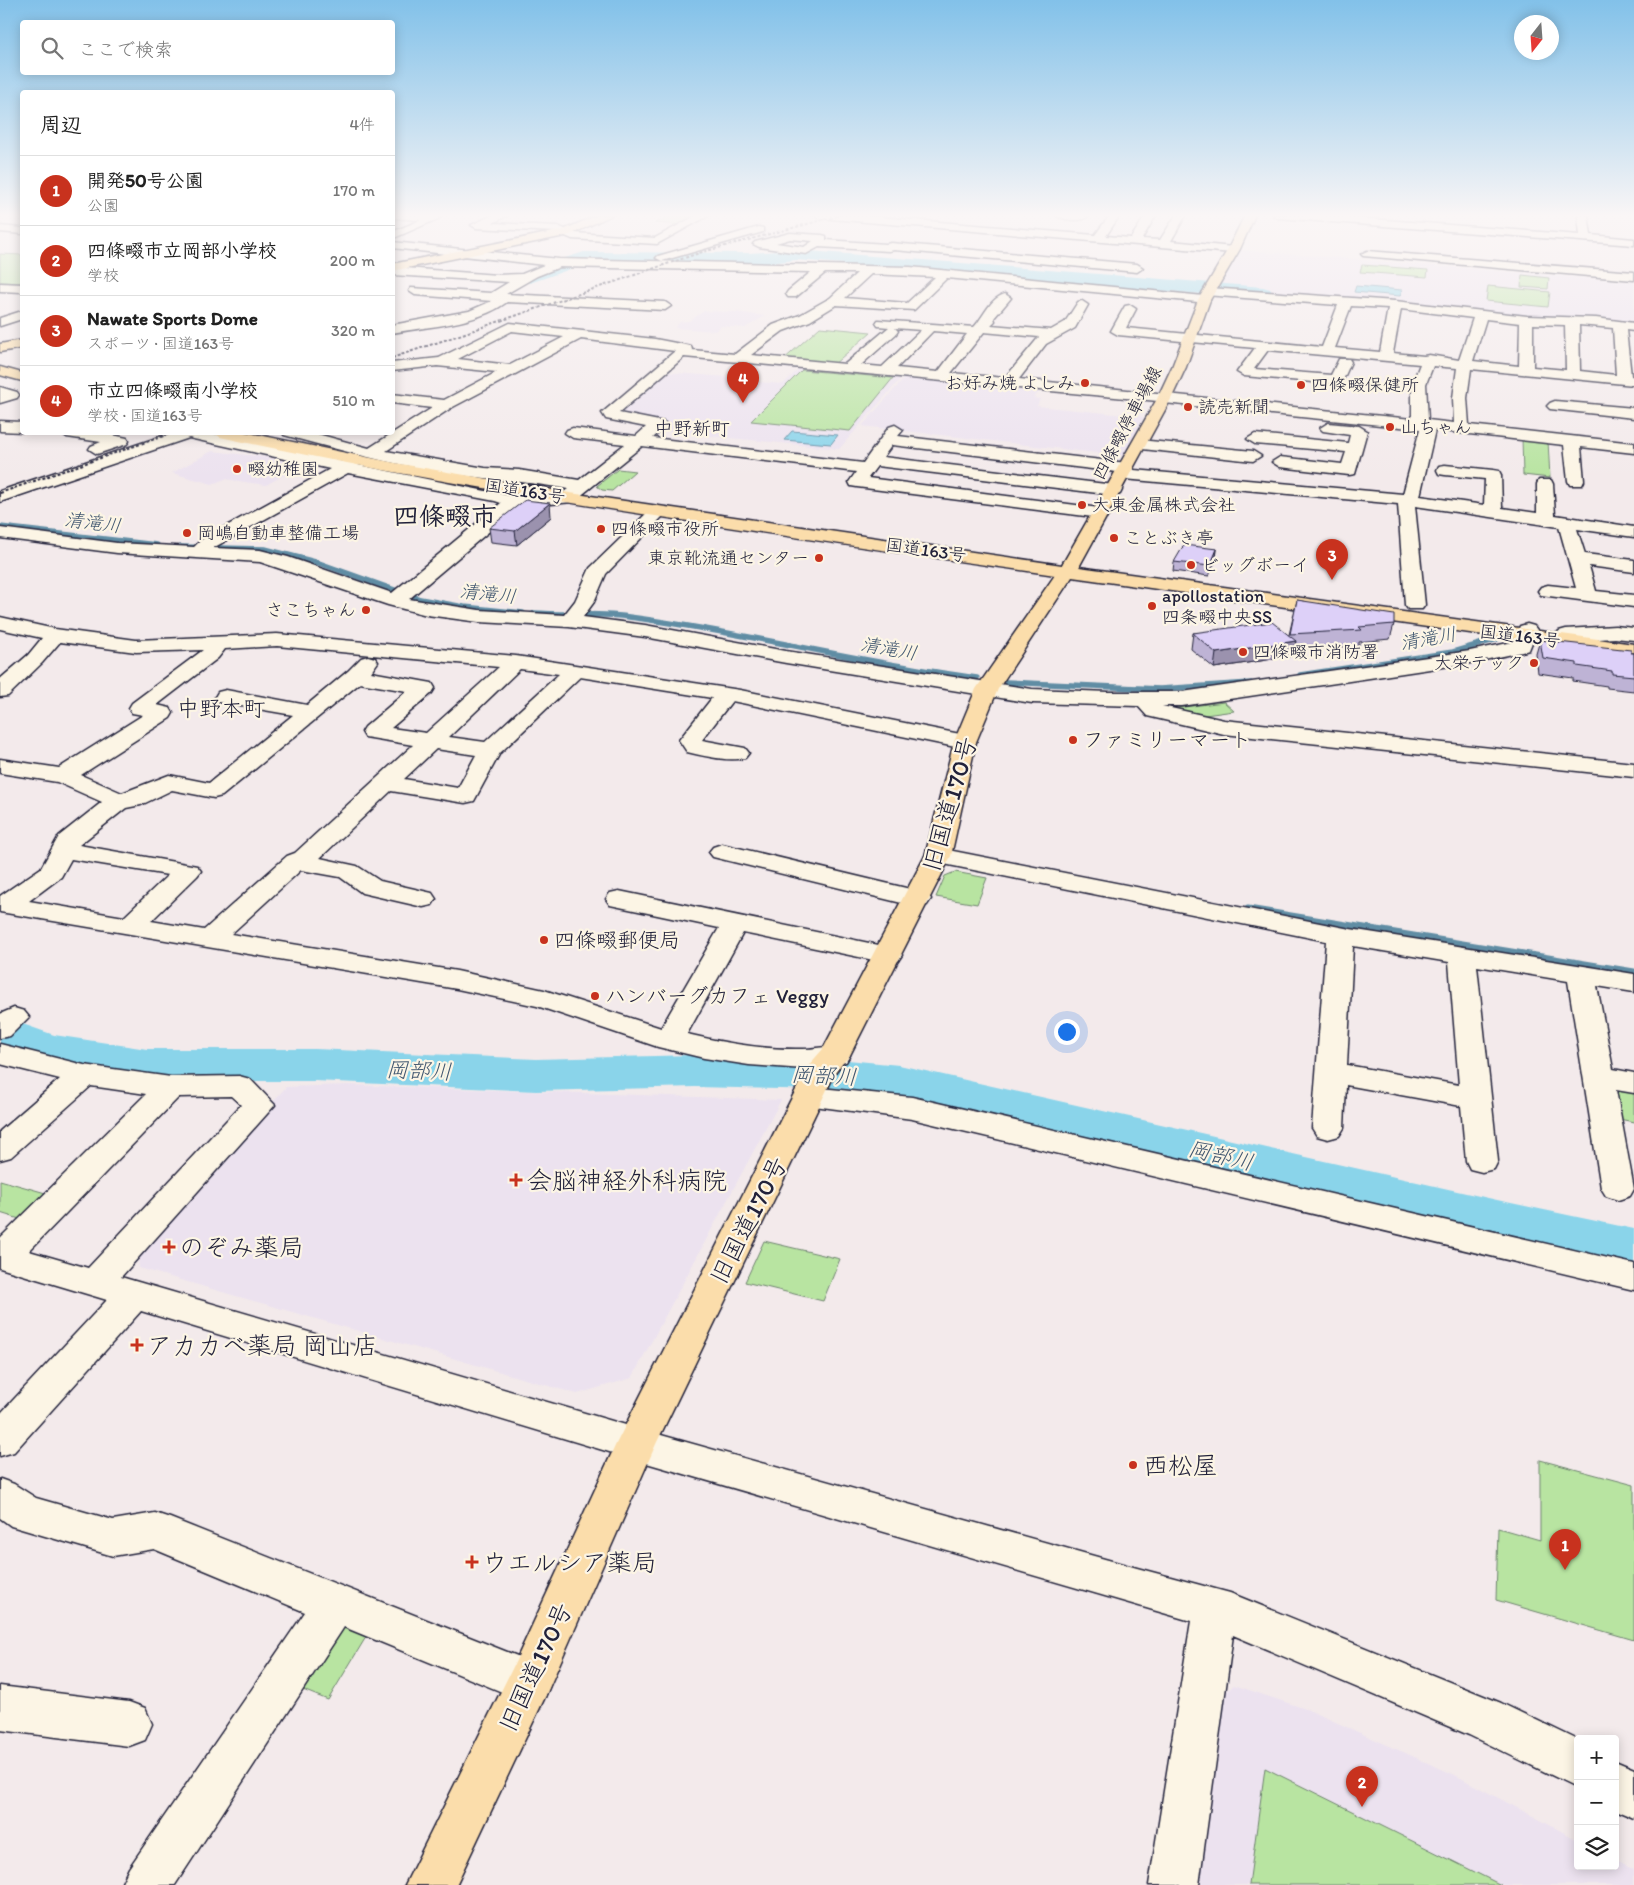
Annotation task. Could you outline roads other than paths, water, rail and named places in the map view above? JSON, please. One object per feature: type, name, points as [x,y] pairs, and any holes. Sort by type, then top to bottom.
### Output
[{"type":"main road","name":"四條畷停車場線","points":[[1069,568],[1162,403],[1204,303]]},
{"type":"main road","points":[[0,348],[20,337]]},
{"type":"main road","points":[[8,386],[20,377]]},
{"type":"main road","name":"国道163号","points":[[234,435],[347,460],[575,492],[658,512],[1069,568],[1634,650]]},
{"type":"main road","name":"国道163号","points":[[260,435],[393,464],[1069,568]]},
{"type":"main road","name":"旧国道170号","points":[[430,1885],[530,1682],[636,1444],[810,1097],[823,1066],[835,1055],[918,899],[938,856],[965,742],[987,689],[1069,568]]},
{"type":"main road","name":"国道163号","points":[[1527,633],[1566,635],[1634,643]]},
{"type":"street","points":[[395,328],[472,314],[492,306],[494,303]]},
{"type":"street","points":[[624,303],[665,306]]},
{"type":"street","points":[[738,358],[778,328],[805,318],[831,303]]},
{"type":"street","points":[[859,303],[910,307],[914,303]]},
{"type":"street","points":[[942,376],[988,321],[987,317],[1000,303]]},
{"type":"street","points":[[1328,350],[1345,303]]},
{"type":"street","points":[[1370,303],[1527,320],[1634,326]]},
{"type":"street","points":[[1010,382],[1041,341],[1070,325],[1082,304]]},
{"type":"street","points":[[1386,355],[1395,305]]},
{"type":"street","points":[[1130,309],[1118,331],[1429,359],[1629,380],[1619,325]]},
{"type":"street","points":[[1462,429],[1460,398],[1462,374],[1481,314]]},
{"type":"street","points":[[0,322],[20,316]]},
{"type":"street","points":[[372,454],[446,405],[573,336],[582,317]]},
{"type":"street","points":[[1526,369],[1527,320]]},
{"type":"street","points":[[1572,322],[1573,374]]},
{"type":"street","points":[[196,435],[262,451],[348,466],[500,497],[513,502],[575,492],[659,425],[611,416],[610,413],[686,349],[655,343],[573,336],[510,327],[442,362]]},
{"type":"street","points":[[849,368],[887,327],[1053,334]]},
{"type":"street","points":[[0,329],[20,337]]},
{"type":"street","points":[[886,371],[927,332]]},
{"type":"street","points":[[536,341],[552,333]]},
{"type":"street","points":[[1265,344],[1244,372],[1336,380],[1343,366],[1357,371]]},
{"type":"street","points":[[681,353],[1010,382],[1359,431],[1349,470]]},
{"type":"street","points":[[487,367],[511,354]]},
{"type":"street","points":[[1282,375],[1294,357]]},
{"type":"street","points":[[1415,604],[1408,500],[1425,424],[1419,384],[1429,359]]},
{"type":"street","points":[[395,366],[411,362],[442,362],[512,370]]},
{"type":"street","points":[[1594,377],[1599,410],[1609,445]]},
{"type":"street","points":[[395,398],[446,405]]},
{"type":"street","points":[[1162,403],[1425,424],[1634,448]]},
{"type":"street","points":[[1556,406],[1634,413]]},
{"type":"street","points":[[402,418],[421,420]]},
{"type":"street","points":[[0,426],[20,427]]},
{"type":"street","points":[[1495,450],[1496,432]]},
{"type":"street","points":[[573,433],[1114,490]]},
{"type":"street","points":[[0,482],[122,440],[88,435]]},
{"type":"street","points":[[0,497],[182,435]]},
{"type":"street","points":[[302,435],[372,454],[485,474],[519,475],[575,492]]},
{"type":"street","points":[[1101,513],[857,482],[891,435],[1125,471],[1408,500],[1493,512],[1546,521],[1569,530],[1634,544]]},
{"type":"street","points":[[1256,439],[1354,448]]},
{"type":"street","points":[[1572,441],[1576,481]]},
{"type":"street","points":[[1139,445],[1253,456]]},
{"type":"street","points":[[1280,462],[1355,472],[1352,495]]},
{"type":"street","points":[[202,548],[348,466]]},
{"type":"street","points":[[1445,470],[1493,475],[1493,512]]},
{"type":"street","points":[[1545,484],[1546,521]]},
{"type":"street","points":[[400,597],[513,502]]},
{"type":"street","points":[[572,617],[584,602],[597,572],[658,512]]},
{"type":"street","points":[[1569,530],[1634,532]]},
{"type":"street","points":[[1569,530],[1588,595]]},
{"type":"street","points":[[0,533],[117,548],[202,548],[232,552],[281,561],[400,597],[427,609],[479,616],[572,617],[1032,696],[1182,699],[1470,657],[1522,646],[1527,633]]},
{"type":"street","points":[[1577,559],[1634,566]]},
{"type":"street","points":[[1548,591],[1634,601]]},
{"type":"street","points":[[0,623],[55,635],[136,646],[277,640],[378,646],[516,662],[806,708],[965,742]]},
{"type":"street","points":[[1566,635],[1615,632],[1634,634]]},
{"type":"street","points":[[0,692],[36,659],[55,635]]},
{"type":"street","points":[[63,776],[162,713],[140,708],[211,654],[219,643]]},
{"type":"street","points":[[0,766],[63,776],[119,801],[132,800],[169,782],[214,791],[356,676],[366,666],[378,646]]},
{"type":"street","points":[[301,862],[516,662]]},
{"type":"street","points":[[386,783],[465,796],[490,750],[576,670]]},
{"type":"street","points":[[356,676],[424,688],[373,732],[490,750]]},
{"type":"street","points":[[725,695],[690,740],[694,747],[738,753]]},
{"type":"street","points":[[226,697],[311,712]]},
{"type":"street","points":[[1143,699],[1154,711],[1224,727],[1634,770]]},
{"type":"street","points":[[3,905],[52,872],[68,841],[119,801]]},
{"type":"street","points":[[63,850],[188,871],[130,926]]},
{"type":"street","points":[[722,852],[918,899]]},
{"type":"street","points":[[938,856],[1340,935],[1634,983]]},
{"type":"street","points":[[210,939],[296,861],[348,871],[371,887],[423,899]]},
{"type":"street","points":[[619,899],[888,955]]},
{"type":"street","points":[[3,905],[457,980],[544,999],[669,1040],[750,1055],[804,1059],[835,1055]]},
{"type":"street","points":[[669,1040],[736,922]]},
{"type":"street","points":[[1328,1128],[1340,935]]},
{"type":"street","points":[[1462,955],[1482,1161]]},
{"type":"street","points":[[1581,974],[1599,1078],[1623,1158],[1618,1188]]},
{"type":"street","points":[[0,1054],[84,1075],[171,1087],[239,1086],[259,1105],[96,1282]]},
{"type":"street","points":[[1332,1072],[1476,1098]]},
{"type":"street","points":[[0,1149],[84,1075]]},
{"type":"street","points":[[1599,1078],[1634,1083]]},
{"type":"street","points":[[171,1087],[2,1256],[96,1282],[134,1295],[636,1444],[1215,1608],[1485,1719],[1574,1763]]},
{"type":"street","points":[[810,1097],[912,1108],[1634,1277]]},
{"type":"street","points":[[0,1440],[134,1295]]},
{"type":"street","points":[[0,1496],[26,1513],[113,1538],[155,1531],[530,1682]]},
{"type":"street","points":[[146,1885],[335,1604]]},
{"type":"street","points":[[1174,1885],[1215,1608]]},
{"type":"street","points":[[0,1708],[129,1724]]},
{"type":"street","points":[[1619,1786],[1634,1794]]},
{"type":"water","points":[[792,431],[838,435],[831,444],[784,440]]},
{"type":"waterway","name":"清滝川","points":[[0,527],[157,545]]},
{"type":"waterway","name":"清滝川","points":[[181,547],[265,549],[319,563],[420,599],[464,607],[523,613]]},
{"type":"waterway","name":"清滝川","points":[[534,613],[617,616],[673,623],[933,672],[977,678]]},
{"type":"waterway","name":"清滝川","points":[[1300,675],[1453,652],[1497,639]]},
{"type":"waterway","name":"清滝川","points":[[1006,682],[1160,689],[1251,683]]},
{"type":"waterway","points":[[1248,909],[1634,972]]},
{"type":"waterway","name":"岡部川","points":[[0,1031],[45,1049],[147,1065],[315,1065],[536,1075],[695,1071],[827,1074],[899,1081],[1497,1220],[1634,1249]]},
{"type":"railway","points":[[395,357],[553,303]]},
{"type":"railway","points":[[0,493],[166,435]]},
{"type":"place","name":"お好み焼 よしみ","points":[[1085,383]]},
{"type":"place","name":"四條畷保健所","points":[[1301,385]]},
{"type":"place","name":"市立四條畷南小学校","points":[[743,403]]},
{"type":"place","name":"読売新聞","points":[[1188,407]]},
{"type":"place","name":"山ちゃん","points":[[1390,427]]},
{"type":"place","name":"畷幼稚園","points":[[237,469]]},
{"type":"place","name":"大東金属株式会社","points":[[1082,505]]},
{"type":"place","name":"四條畷市役所","points":[[601,529]]},
{"type":"place","name":"岡嶋自動車整備工場","points":[[187,533]]},
{"type":"place","name":"ことぶき亭","points":[[1114,538]]},
{"type":"place","name":"東京靴流通センター","points":[[819,558]]},
{"type":"place","name":"ビッグボーイ","points":[[1191,565]]},
{"type":"place","name":"Nawate Sports Dome","points":[[1332,580]]},
{"type":"place","name":"apollostation 四条畷中央SS","points":[[1152,606]]},
{"type":"place","name":"さこちゃん","points":[[366,610]]},
{"type":"place","name":"四條畷市消防署","points":[[1243,652]]},
{"type":"place","name":"大栄テック","points":[[1534,663]]},
{"type":"place","name":"ファミリーマート","points":[[1073,740]]},
{"type":"place","name":"四條畷郵便局","points":[[544,940]]},
{"type":"place","name":"ハンバーグカフェ Veggy","points":[[595,996]]},
{"type":"place","name":"会脳神経外科病院","points":[[516,1180]]},
{"type":"place","name":"のぞみ薬局","points":[[169,1247]]},
{"type":"place","name":"アカカベ薬局 岡山店","points":[[137,1345]]},
{"type":"place","name":"西松屋","points":[[1133,1465]]},
{"type":"place","name":"ウエルシア薬局","points":[[472,1562]]},
{"type":"place","name":"開発50号公園","points":[[1565,1570]]},
{"type":"place","name":"四條畷市立岡部小学校","points":[[1362,1807]]},
{"type":"district","name":"中野新町","points":[[692,428]]},
{"type":"district","name":"四條畷市","points":[[445,516]]},
{"type":"district","name":"中野本町","points":[[221,708]]}]
